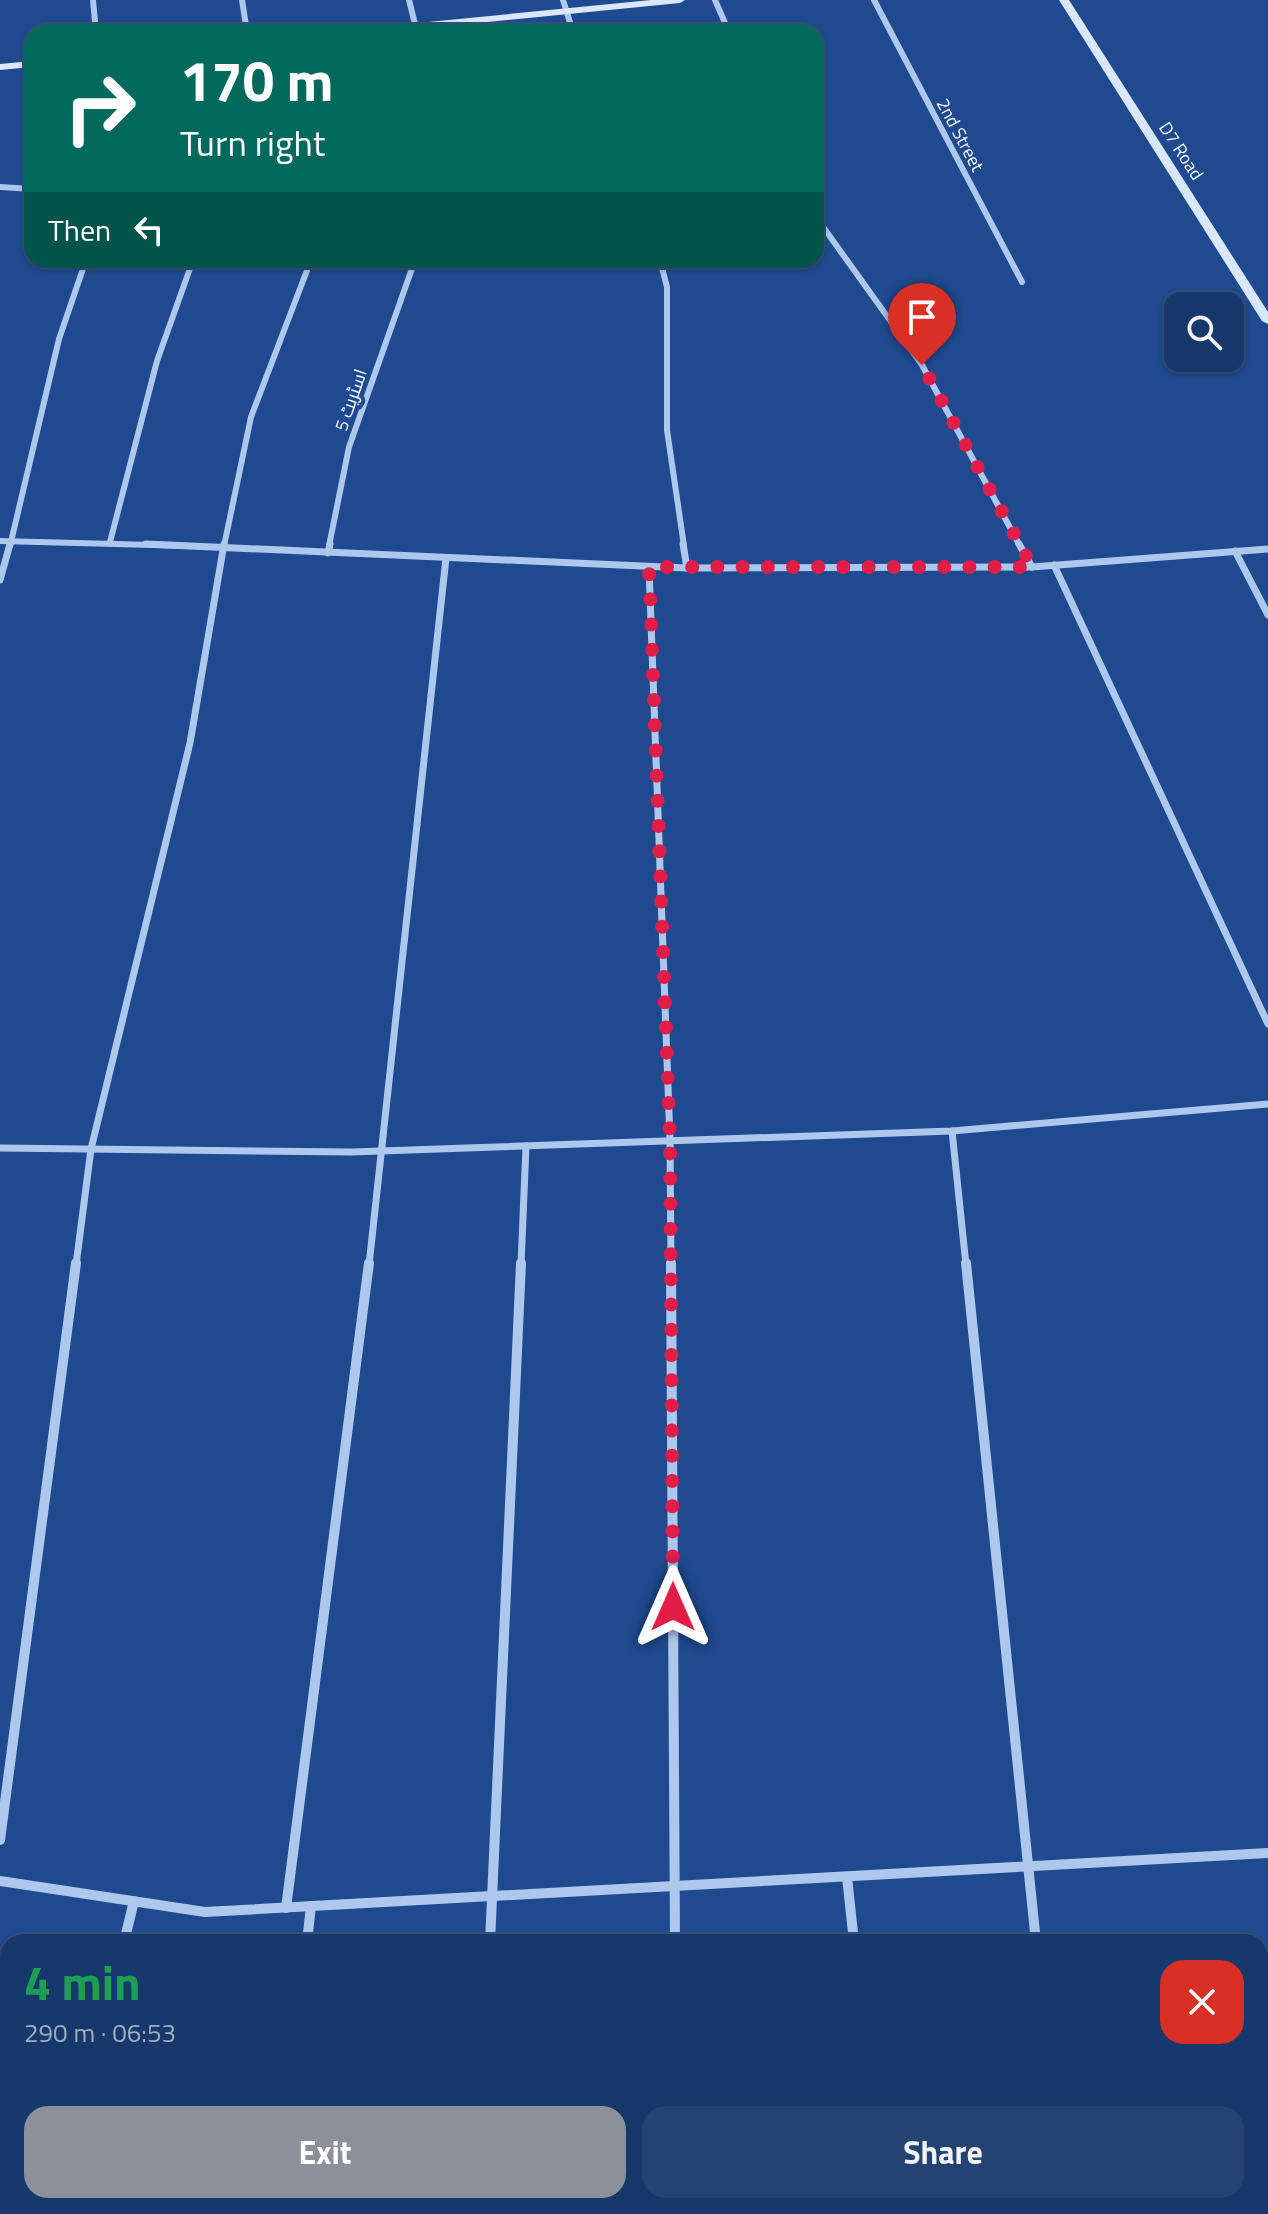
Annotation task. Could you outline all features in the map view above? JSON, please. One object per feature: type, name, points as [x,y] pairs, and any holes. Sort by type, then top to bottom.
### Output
[{"type":"street","points":[[93,0],[95,24]]},
{"type":"street","points":[[242,0],[246,24]]},
{"type":"street","points":[[409,0],[415,24]]},
{"type":"street","points":[[448,24],[565,6],[680,0]]},
{"type":"street","points":[[715,0],[726,24]]},
{"type":"street","name":"2nd Street","points":[[874,0],[1022,282]]},
{"type":"street","name":"D7 Road","points":[[1064,0],[1268,321]]},
{"type":"street","points":[[0,67],[24,65]]},
{"type":"street","points":[[0,187],[24,188]]},
{"type":"street","points":[[824,228],[922,365],[1032,567]]},
{"type":"street","points":[[0,580],[12,542],[46,380],[65,309],[83,268]]},
{"type":"street","points":[[110,542],[157,361],[190,268]]},
{"type":"street","points":[[0,1840],[91,1149],[190,743],[223,548],[251,417],[308,268]]},
{"type":"street","name":"اسٹریٹ 5","points":[[328,553],[349,447],[412,268]]},
{"type":"street","points":[[662,268],[667,287],[667,430],[687,568]]},
{"type":"street","points":[[0,541],[110,542],[687,568],[1032,567],[1268,549]]},
{"type":"street","points":[[1235,551],[1268,615]]},
{"type":"street","points":[[286,1908],[384,1150],[446,558]]},
{"type":"street","points":[[1054,565],[1268,1024]]},
{"type":"street","points":[[649,567],[670,1141],[675,1934]]},
{"type":"street","points":[[0,1148],[384,1150],[526,1146],[952,1131],[1268,1104]]},
{"type":"street","points":[[952,1131],[1035,1934]]},
{"type":"street","points":[[491,1934],[526,1146]]},
{"type":"street","points":[[0,1881],[205,1912],[1268,1853]]},
{"type":"street","points":[[847,1877],[853,1934]]},
{"type":"street","points":[[126,1934],[134,1901]]},
{"type":"street","points":[[308,1934],[311,1906]]},
{"type":"route","points":[[673,1607],[670,1141],[649,567],[1032,567],[922,365]]}]
